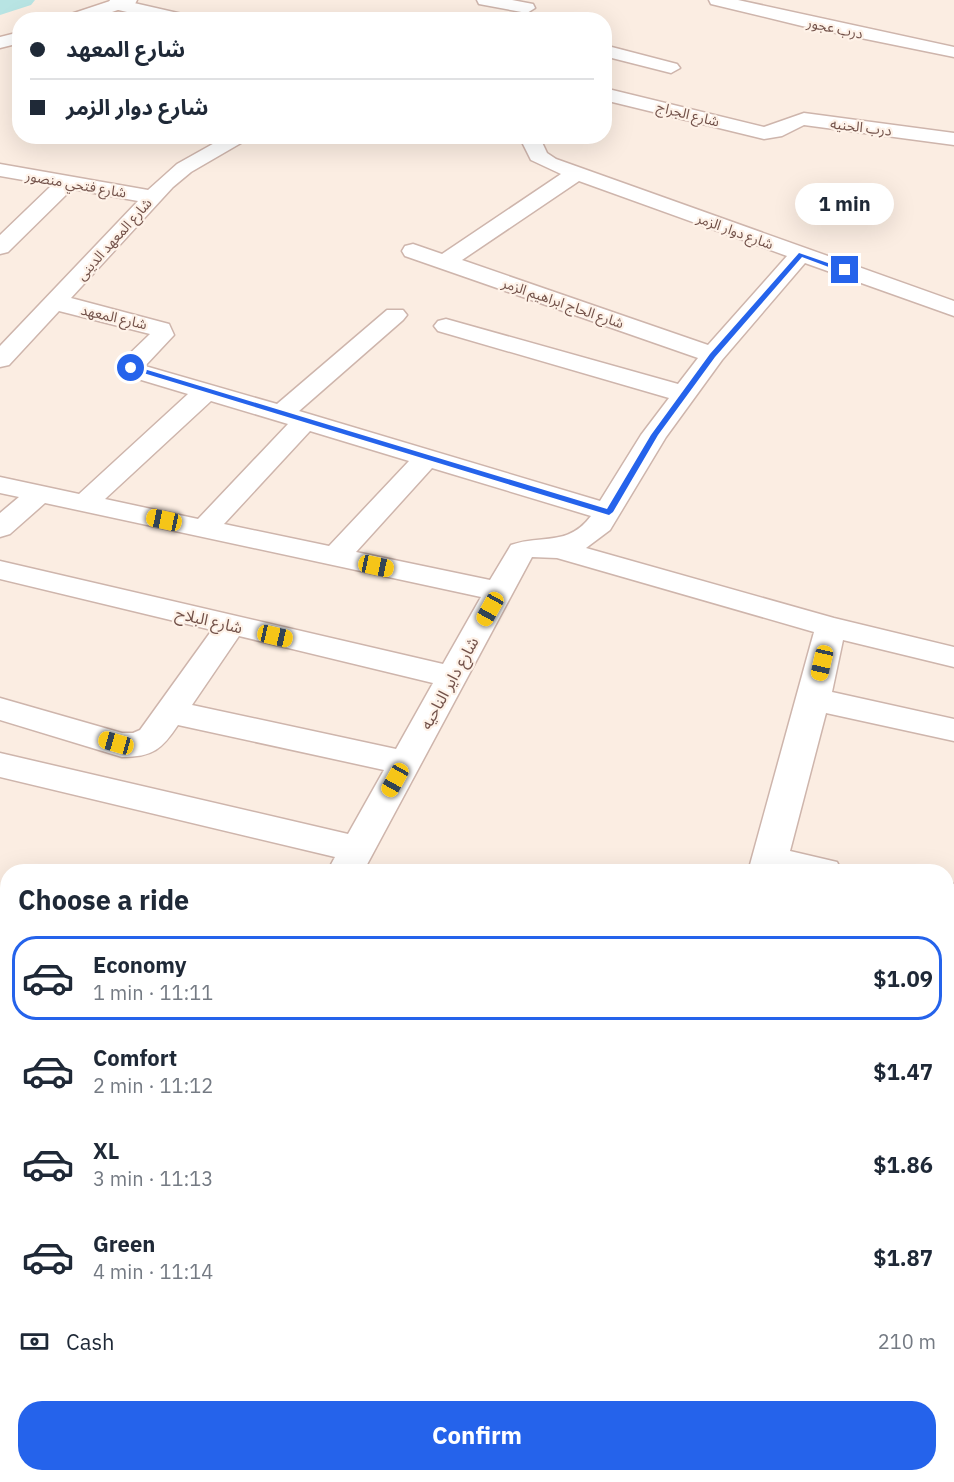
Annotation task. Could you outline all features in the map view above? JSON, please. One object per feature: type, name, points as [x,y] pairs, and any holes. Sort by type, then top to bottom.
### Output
[{"type":"street","points":[[485,0],[534,4]]},
{"type":"street","name":"درب عجور","points":[[718,0],[813,24],[954,52]]},
{"type":"street","points":[[94,12],[122,2],[157,12]]},
{"type":"street","points":[[521,12],[534,4]]},
{"type":"street","points":[[612,52],[671,68]]},
{"type":"street","name":"شارع الجراج","points":[[612,96],[772,133]]},
{"type":"street","name":"درب الحنيه","points":[[772,133],[794,121],[804,120],[954,139]]},
{"type":"street","name":"شارع المعهد الدينى","points":[[0,360],[57,302],[152,197],[184,168],[228,144]]},
{"type":"street","name":"شارع دوار الزمر","points":[[533,144],[538,156],[575,174],[954,309]]},
{"type":"street","points":[[446,262],[575,174]]},
{"type":"street","name":"شارع فتحي منصور","points":[[4,175],[67,182],[152,197]]},
{"type":"street","points":[[0,247],[67,182]]},
{"type":"street","name":"شارع الحاج ابراهيم الزمر","points":[[413,251],[712,355]]},
{"type":"street","name":"شارع داير الناحيه","points":[[351,860],[524,549],[558,549],[590,534],[609,512],[654,435],[712,355],[801,255]]},
{"type":"street","name":"شارع المعهد","points":[[57,302],[72,308],[161,329],[162,335],[131,368],[609,512]]},
{"type":"street","points":[[204,529],[293,418],[395,315]]},
{"type":"street","points":[[446,326],[684,394]]},
{"type":"street","points":[[85,503],[206,392]]},
{"type":"street","points":[[335,557],[426,458]]},
{"type":"street","points":[[0,486],[500,592]]},
{"type":"street","points":[[0,528],[39,494]]},
{"type":"street","points":[[558,549],[831,627],[954,657]]},
{"type":"street","name":"شارع البلاح","points":[[0,570],[452,677]]},
{"type":"street","points":[[0,709],[130,746],[152,738],[231,625]]},
{"type":"street","points":[[769,864],[814,699],[831,627]]},
{"type":"street","points":[[814,699],[954,730]]},
{"type":"street","points":[[171,712],[405,763]]},
{"type":"street","points":[[0,765],[351,860]]},
{"type":"waterway","points":[[0,7],[22,0]]},
{"type":"route","points":[[131,368],[609,512],[654,435],[712,355],[801,255],[845,270]]}]
